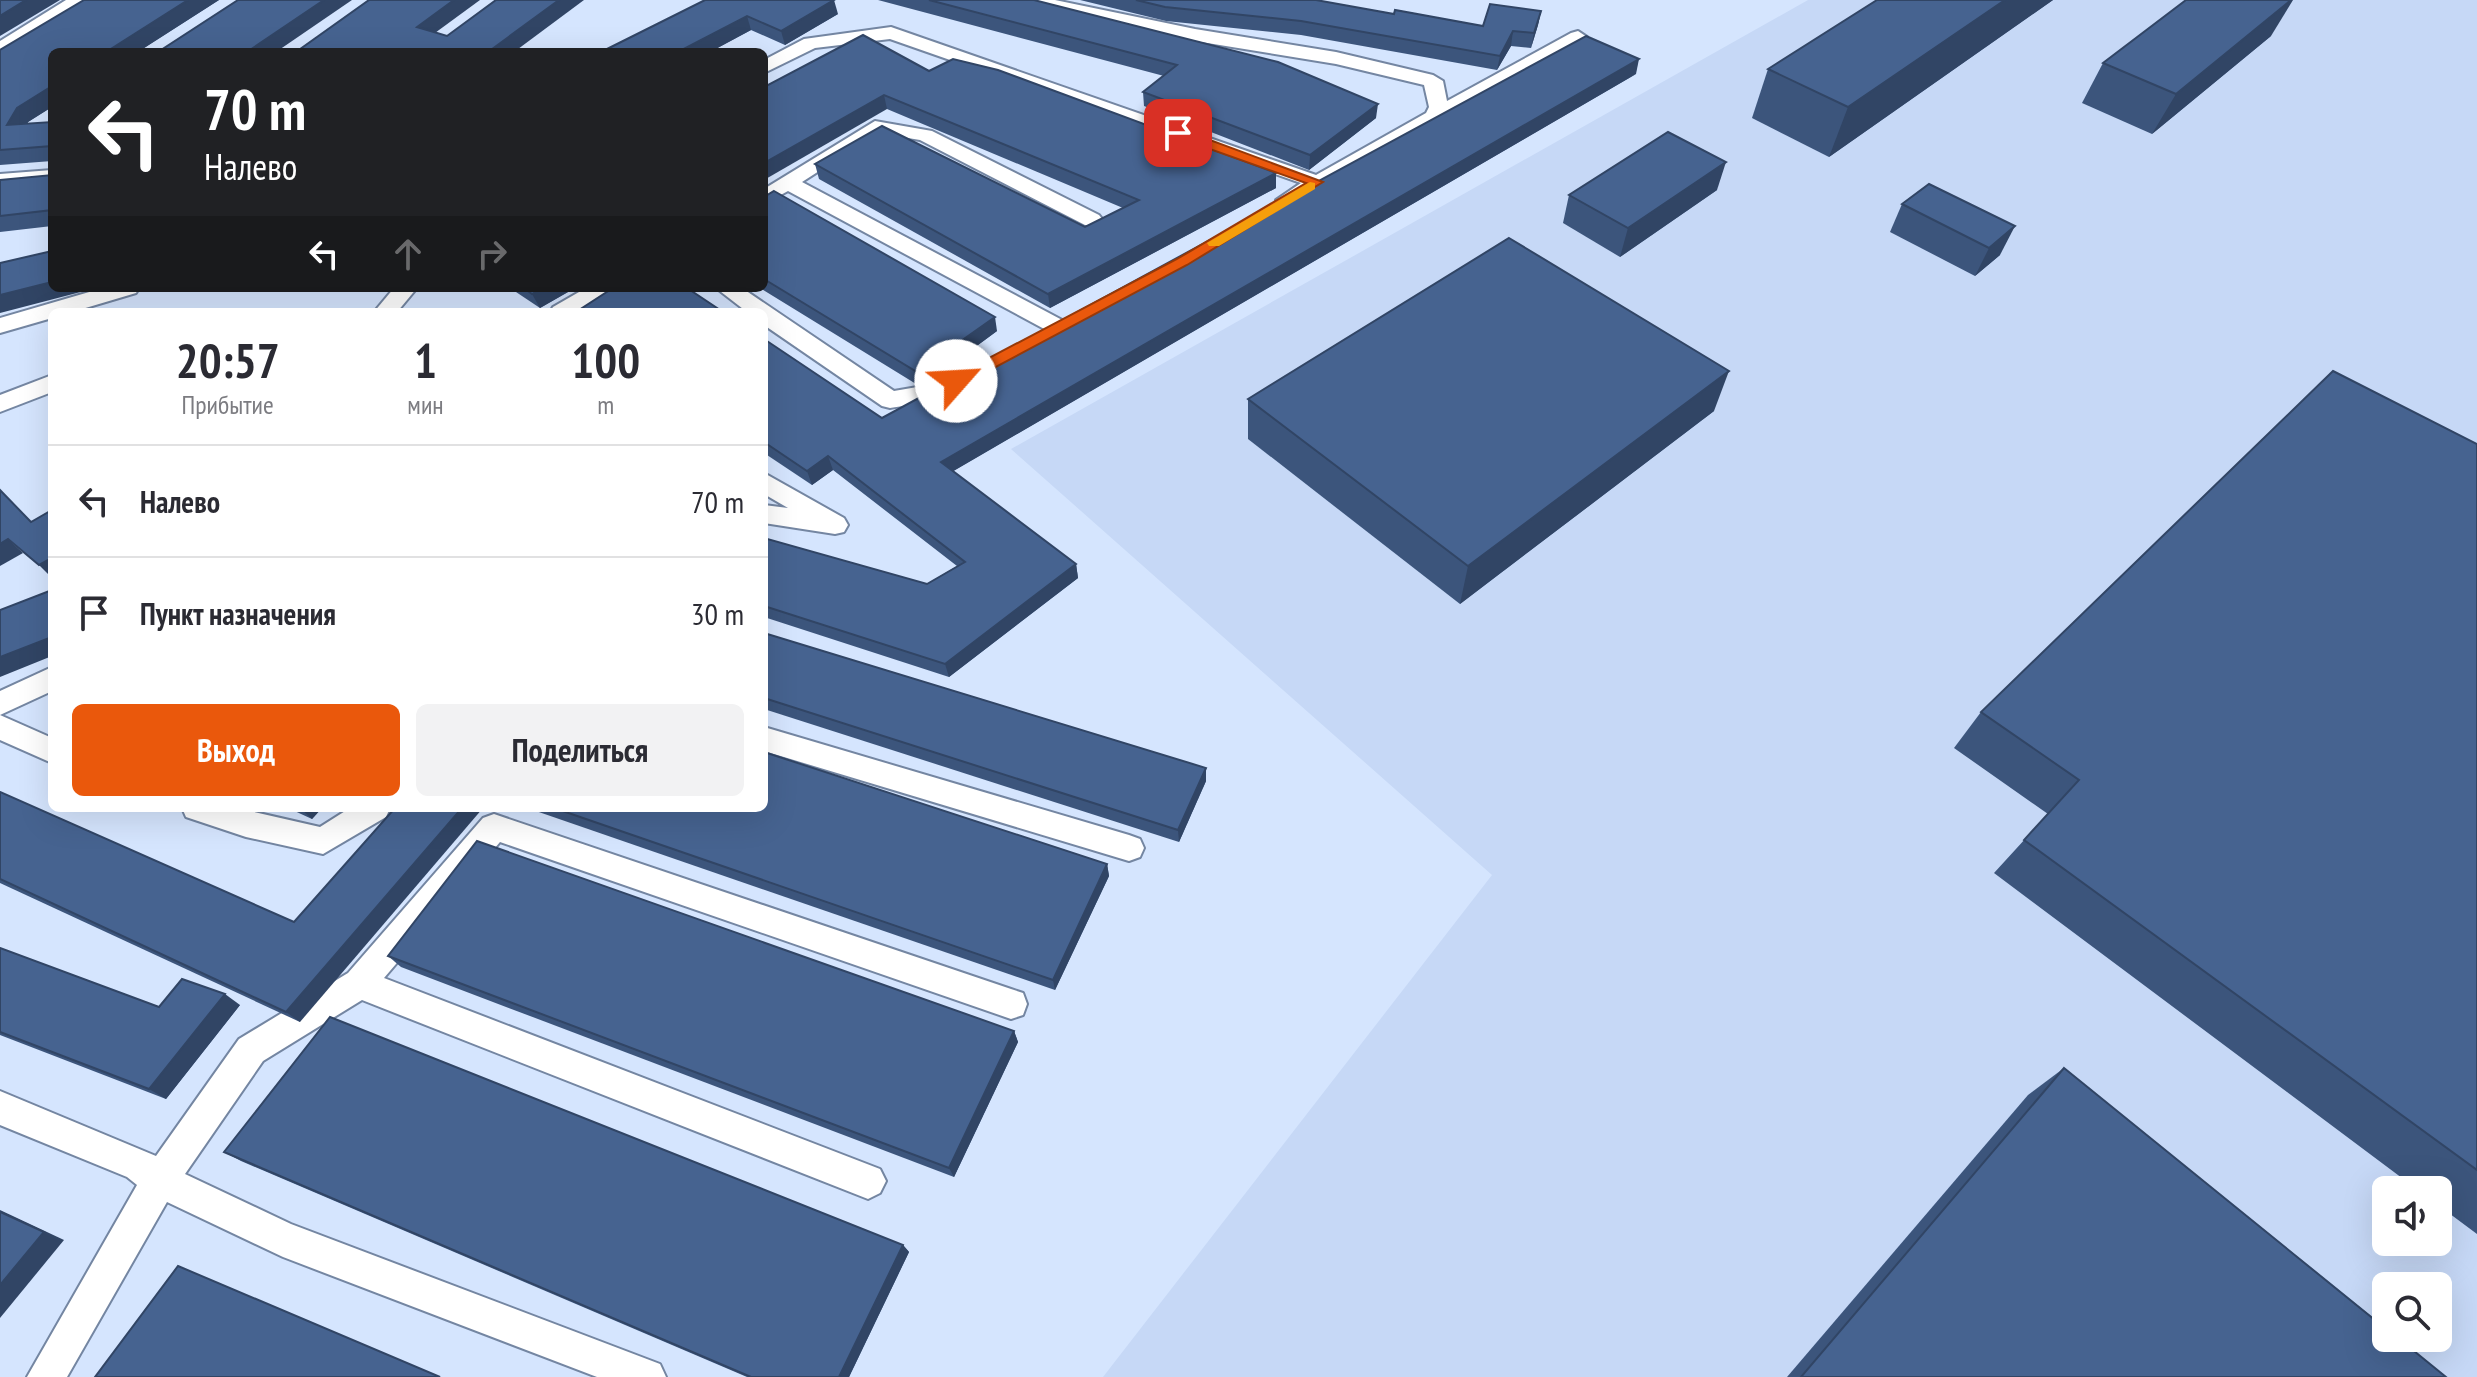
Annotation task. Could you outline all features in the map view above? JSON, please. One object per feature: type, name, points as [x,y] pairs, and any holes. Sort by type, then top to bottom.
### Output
[{"type":"lane","points":[[0,49],[78,0]]},
{"type":"lane","points":[[1029,0],[1195,35],[1336,58],[1433,81],[1439,107],[1433,117]]},
{"type":"lane","points":[[768,65],[811,43],[891,33],[1317,182]]},
{"type":"lane","points":[[1263,214],[1578,37]]},
{"type":"lane","points":[[768,196],[875,127],[925,135],[1092,220]]},
{"type":"lane","points":[[0,180],[48,176]]},
{"type":"lane","points":[[788,183],[1063,323],[1034,340]]},
{"type":"lane","points":[[61,308],[115,292]]},
{"type":"lane","points":[[388,308],[402,292]]},
{"type":"lane","points":[[568,308],[595,292]]},
{"type":"lane","points":[[733,292],[756,308]]},
{"type":"lane","points":[[0,326],[48,312]]},
{"type":"lane","points":[[768,316],[890,400],[934,392],[974,373]]},
{"type":"lane","points":[[0,404],[48,385]]},
{"type":"lane","points":[[768,484],[835,525],[768,515]]},
{"type":"lane","points":[[0,704],[48,680]]},
{"type":"lane","points":[[0,727],[48,749]]},
{"type":"lane","points":[[768,740],[1129,848]]},
{"type":"lane","points":[[209,812],[246,824],[323,841],[369,812]]},
{"type":"lane","points":[[46,1377],[160,1180],[251,1050],[359,984],[502,818],[1011,1004]]},
{"type":"lane","points":[[359,984],[868,1181]]},
{"type":"lane","points":[[0,1108],[139,1165],[160,1180],[283,1239],[647,1377]]},
{"type":"shaded area","points":[[1808,0],[2477,0],[2477,1377],[1103,1377],[1492,875],[1011,449]]},
{"type":"building","points":[[0,0],[26,0],[0,16]]},
{"type":"building","points":[[84,0],[188,0],[112,48],[48,48],[48,89],[17,108],[7,125],[48,122],[48,146],[0,150],[0,50]]},
{"type":"building","points":[[238,0],[324,0],[253,48],[164,48]]},
{"type":"building","points":[[369,0],[454,0],[417,27],[447,36],[496,0],[559,0],[493,48],[302,48]]},
{"type":"building","points":[[705,0],[834,0],[781,31],[747,16],[686,48],[609,48]]},
{"type":"building","points":[[929,0],[1034,0],[1278,62],[1378,104],[1310,155],[1143,92],[1177,65]]},
{"type":"building","points":[[1136,0],[1316,0],[1483,26],[1490,4],[1541,11],[1534,33],[1513,31],[1500,56],[1301,21],[1165,7]]},
{"type":"building","points":[[1877,0],[2005,0],[1848,107],[1768,69]]},
{"type":"building","points":[[2186,0],[2291,0],[2176,94],[2103,63]]},
{"type":"building","points":[[863,35],[929,71],[953,59],[998,70],[1276,173],[1048,294],[815,164],[882,126],[1085,227],[1139,200],[884,95],[768,161],[768,85]]},
{"type":"building","points":[[1586,36],[1639,59],[941,462],[1076,564],[945,664],[768,607],[768,539],[927,584],[965,562],[828,456],[807,471],[768,445],[768,342],[882,418]]},
{"type":"building","points":[[1668,132],[1726,162],[1628,228],[1569,195]]},
{"type":"building","points":[[48,175],[48,210],[0,216],[0,180]]},
{"type":"building","points":[[1929,184],[2015,226],[1989,248],[1902,204]]},
{"type":"building","points":[[774,191],[995,317],[917,372],[768,281],[768,195]]},
{"type":"building","points":[[1509,238],[1729,371],[1468,566],[1248,399]]},
{"type":"building","points":[[48,252],[48,283],[0,295],[0,263]]},
{"type":"building","points":[[607,292],[693,292],[717,308],[582,308]]},
{"type":"building","points":[[2333,371],[2477,444],[2477,1170],[2024,840],[2079,780],[1981,712]]},
{"type":"building","points":[[0,490],[31,522],[48,512],[48,560],[39,565],[8,539],[0,544]]},
{"type":"building","points":[[48,592],[48,639],[0,657],[0,610]]},
{"type":"building","points":[[768,634],[1206,768],[1178,830],[768,699]]},
{"type":"building","points":[[768,753],[1107,864],[1053,980],[566,812],[768,812]]},
{"type":"building","points":[[0,792],[294,922],[391,812],[459,812],[286,1012],[0,879]]},
{"type":"building","points":[[477,841],[1014,1031],[949,1168],[388,956]]},
{"type":"building","points":[[0,948],[159,1007],[182,979],[225,994],[149,1089],[0,1032]]},
{"type":"building","points":[[330,1017],[903,1245],[839,1377],[751,1377],[224,1152]]},
{"type":"building","points":[[2064,1068],[2372,1318],[2372,1352],[2415,1352],[2446,1377],[1801,1377]]},
{"type":"building","points":[[0,1212],[44,1232],[0,1285]]},
{"type":"building","points":[[178,1266],[440,1377],[95,1377]]},
{"type":"slow traffic","points":[[1214,243],[1310,186]]},
{"type":"route","points":[[956,381],[1182,262],[1317,182],[1178,133]]}]
